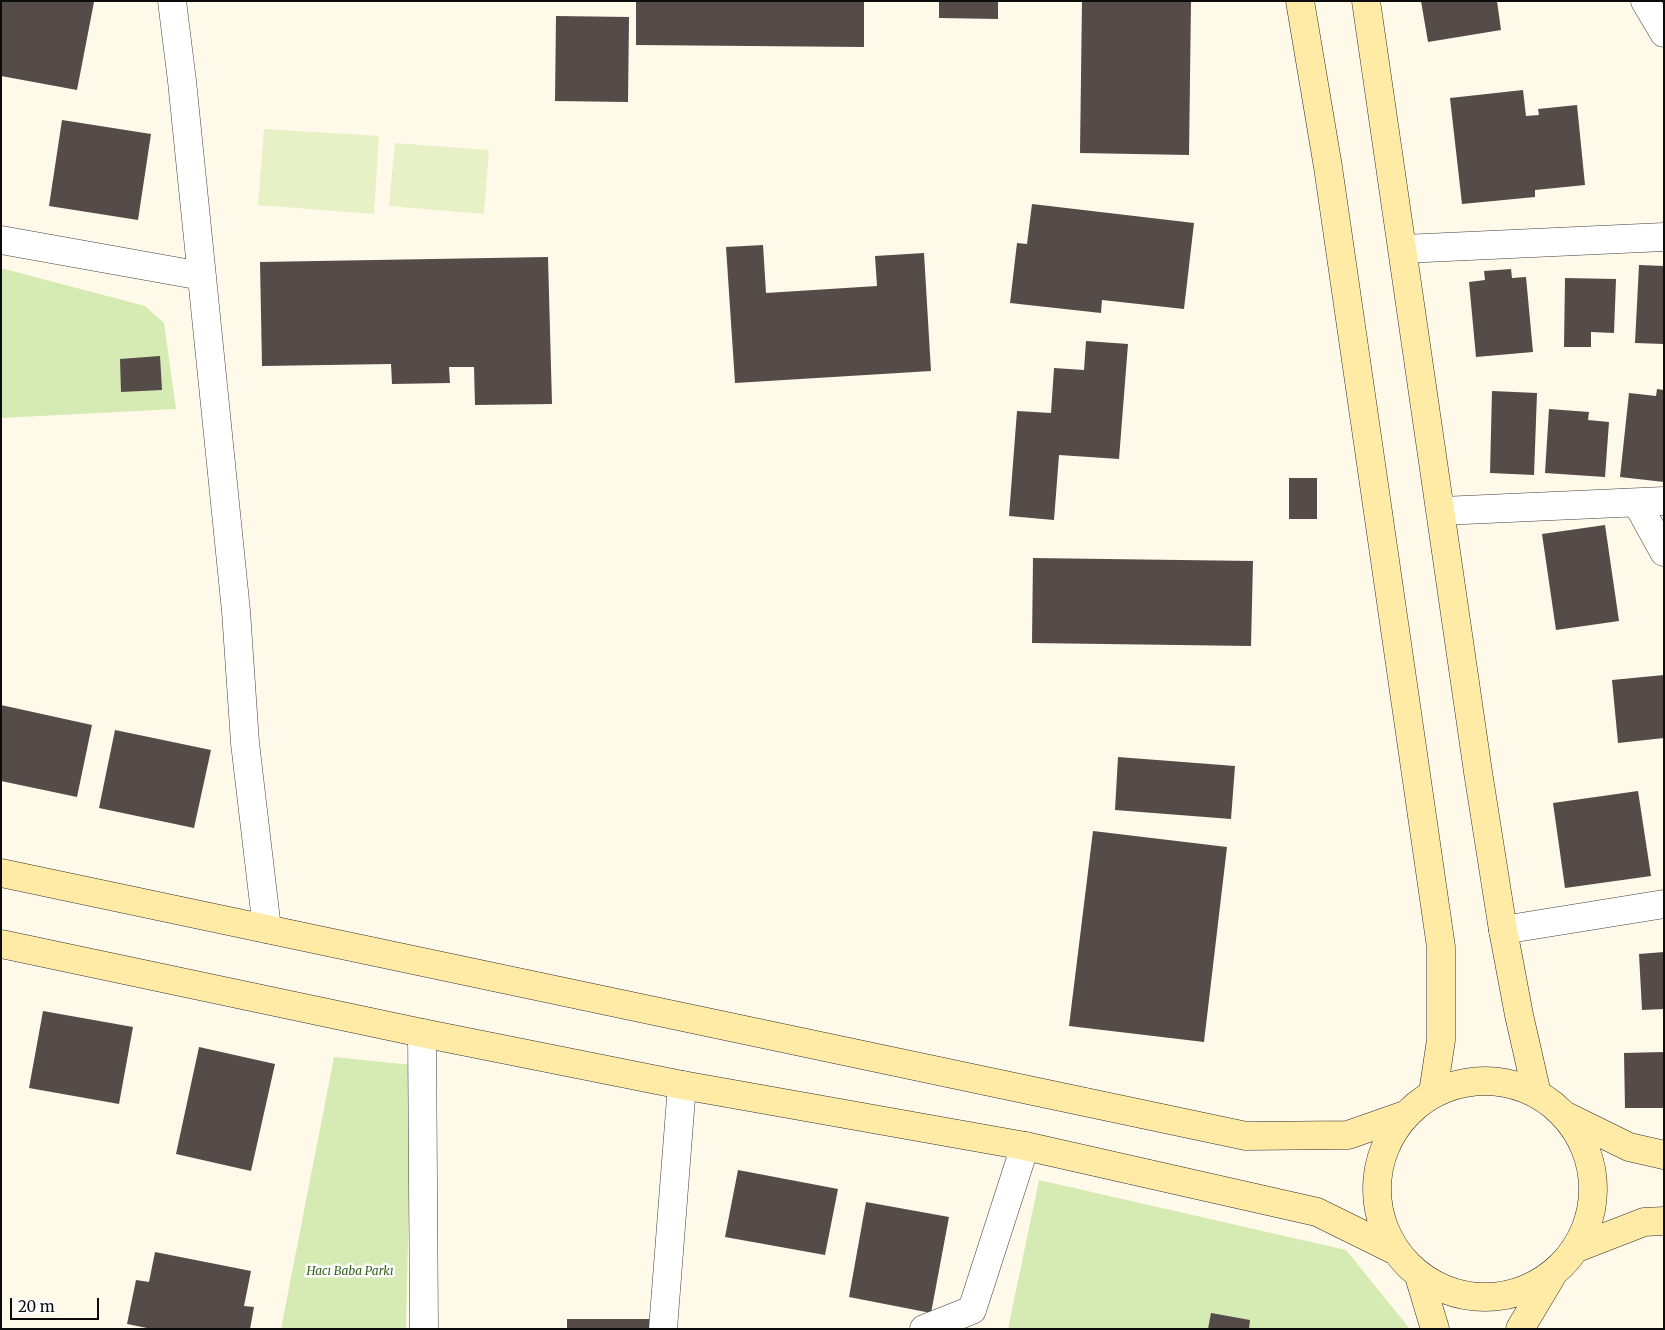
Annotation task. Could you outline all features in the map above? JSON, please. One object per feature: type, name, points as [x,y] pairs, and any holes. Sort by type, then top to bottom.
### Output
[{"type":"main road","points":[[1300,1],[1328,167],[1440,948],[1440,1040],[1433,1093]]},
{"type":"main road","points":[[1366,1],[1503,930],[1519,1015],[1537,1094]]},
{"type":"main road","points":[[1,872],[1246,1136],[1348,1135],[1405,1115]]},
{"type":"main road","points":[[1,944],[422,1033],[682,1084],[1025,1146],[1317,1212],[1394,1250],[1419,1276],[1451,1292],[1487,1298],[1522,1292],[1553,1274]]},
{"type":"main road","points":[[1394,1250],[1379,1216],[1376,1180],[1385,1145],[1405,1115],[1433,1093],[1468,1082],[1504,1082],[1537,1094],[1566,1116],[1628,1147],[1664,1155]]},
{"type":"main road","points":[[1520,1329],[1553,1274],[1577,1248],[1590,1216],[1593,1180],[1585,1146],[1566,1116]]},
{"type":"main road","points":[[1577,1248],[1644,1222],[1664,1221]]},
{"type":"main road","points":[[1419,1276],[1434,1329]]},
{"type":"street","points":[[172,1],[236,611],[245,743],[267,929]]},
{"type":"street","points":[[1645,1],[1664,33]]},
{"type":"street","points":[[1403,249],[1664,237]]},
{"type":"street","points":[[1,240],[202,276]]},
{"type":"street","points":[[1442,511],[1664,501]]},
{"type":"street","points":[[1637,503],[1664,552]]},
{"type":"street","points":[[1503,930],[1664,904]]},
{"type":"street","points":[[422,1033],[424,1329]]},
{"type":"street","points":[[663,1329],[682,1084]]},
{"type":"street","points":[[924,1329],[972,1310],[1025,1146]]},
{"type":"green space","points":[[264,129],[379,136],[374,214],[258,205]]},
{"type":"green space","points":[[395,143],[489,150],[484,214],[389,206]]},
{"type":"green space","points":[[1,268],[145,306],[164,323],[176,409],[1,418]]},
{"type":"green space","name":"Hacı Baba Parkı","points":[[334,1057],[412,1065],[406,1329],[281,1329]]},
{"type":"green space","points":[[1039,1180],[1346,1250],[1410,1329],[1008,1329]]},
{"type":"building","points":[[1,1],[94,2],[77,90],[1,76]]},
{"type":"building","points":[[636,1],[864,1],[864,47],[636,45]]},
{"type":"building","points":[[939,1],[998,1],[998,19],[939,18]]},
{"type":"building","points":[[1082,1],[1191,1],[1189,155],[1080,153]]},
{"type":"building","points":[[1421,1],[1497,1],[1501,30],[1428,42]]},
{"type":"building","points":[[556,16],[629,17],[628,102],[555,101]]},
{"type":"building","points":[[1523,90],[1526,116],[1539,115],[1538,109],[1577,105],[1585,185],[1535,190],[1535,197],[1462,204],[1450,98]]},
{"type":"building","points":[[62,120],[151,134],[138,220],[49,206]]},
{"type":"building","points":[[1032,204],[1194,223],[1184,309],[1102,300],[1101,313],[1010,303],[1017,243],[1027,244]]},
{"type":"building","points":[[763,245],[766,293],[877,286],[875,256],[924,253],[931,371],[735,383],[726,247]]},
{"type":"building","points":[[548,257],[552,404],[475,405],[474,367],[449,367],[450,383],[392,384],[391,364],[262,366],[260,262]]},
{"type":"building","points":[[1639,265],[1664,266],[1664,344],[1635,343]]},
{"type":"building","points":[[1511,269],[1512,278],[1526,277],[1533,352],[1476,357],[1469,282],[1485,280],[1484,271]]},
{"type":"building","points":[[1565,278],[1616,279],[1614,333],[1591,332],[1591,347],[1564,347]]},
{"type":"building","points":[[1086,341],[1128,344],[1119,459],[1059,455],[1054,520],[1009,516],[1017,411],[1051,413],[1054,368],[1084,370]]},
{"type":"building","points":[[160,356],[162,390],[121,392],[120,359]]},
{"type":"building","points":[[1657,389],[1664,390],[1664,482],[1620,477],[1629,393],[1656,396]]},
{"type":"building","points":[[1492,391],[1537,393],[1534,475],[1490,473]]},
{"type":"building","points":[[1549,409],[1589,412],[1588,420],[1609,422],[1605,477],[1545,473]]},
{"type":"building","points":[[1289,478],[1317,478],[1317,519],[1289,519]]},
{"type":"building","points":[[1605,525],[1619,621],[1556,630],[1542,534]]},
{"type":"building","points":[[1033,558],[1253,561],[1251,646],[1032,643]]},
{"type":"building","points":[[1664,675],[1664,738],[1618,743],[1612,680]]},
{"type":"building","points":[[1,705],[92,725],[77,797],[1,781]]},
{"type":"building","points":[[115,730],[211,750],[194,828],[99,808]]},
{"type":"building","points":[[1118,757],[1235,766],[1231,819],[1115,810]]},
{"type":"building","points":[[1638,791],[1651,876],[1565,888],[1553,803]]},
{"type":"building","points":[[1093,831],[1227,847],[1204,1042],[1069,1026]]},
{"type":"building","points":[[1664,952],[1664,1009],[1642,1010],[1639,954]]},
{"type":"building","points":[[43,1011],[133,1027],[119,1104],[29,1088]]},
{"type":"building","points":[[199,1047],[275,1064],[251,1171],[176,1154]]},
{"type":"building","points":[[1664,1052],[1664,1108],[1625,1108],[1624,1053]]},
{"type":"building","points":[[738,1170],[838,1189],[825,1255],[725,1237]]},
{"type":"building","points":[[866,1202],[949,1217],[931,1313],[849,1297]]},
{"type":"building","points":[[155,1252],[251,1271],[244,1306],[254,1307],[250,1329],[152,1329],[127,1324],[136,1280],[149,1282]]},
{"type":"building","points":[[1211,1313],[1250,1320],[1249,1329],[1208,1329]]},
{"type":"building","points":[[567,1319],[649,1319],[650,1329],[567,1329]]}]
